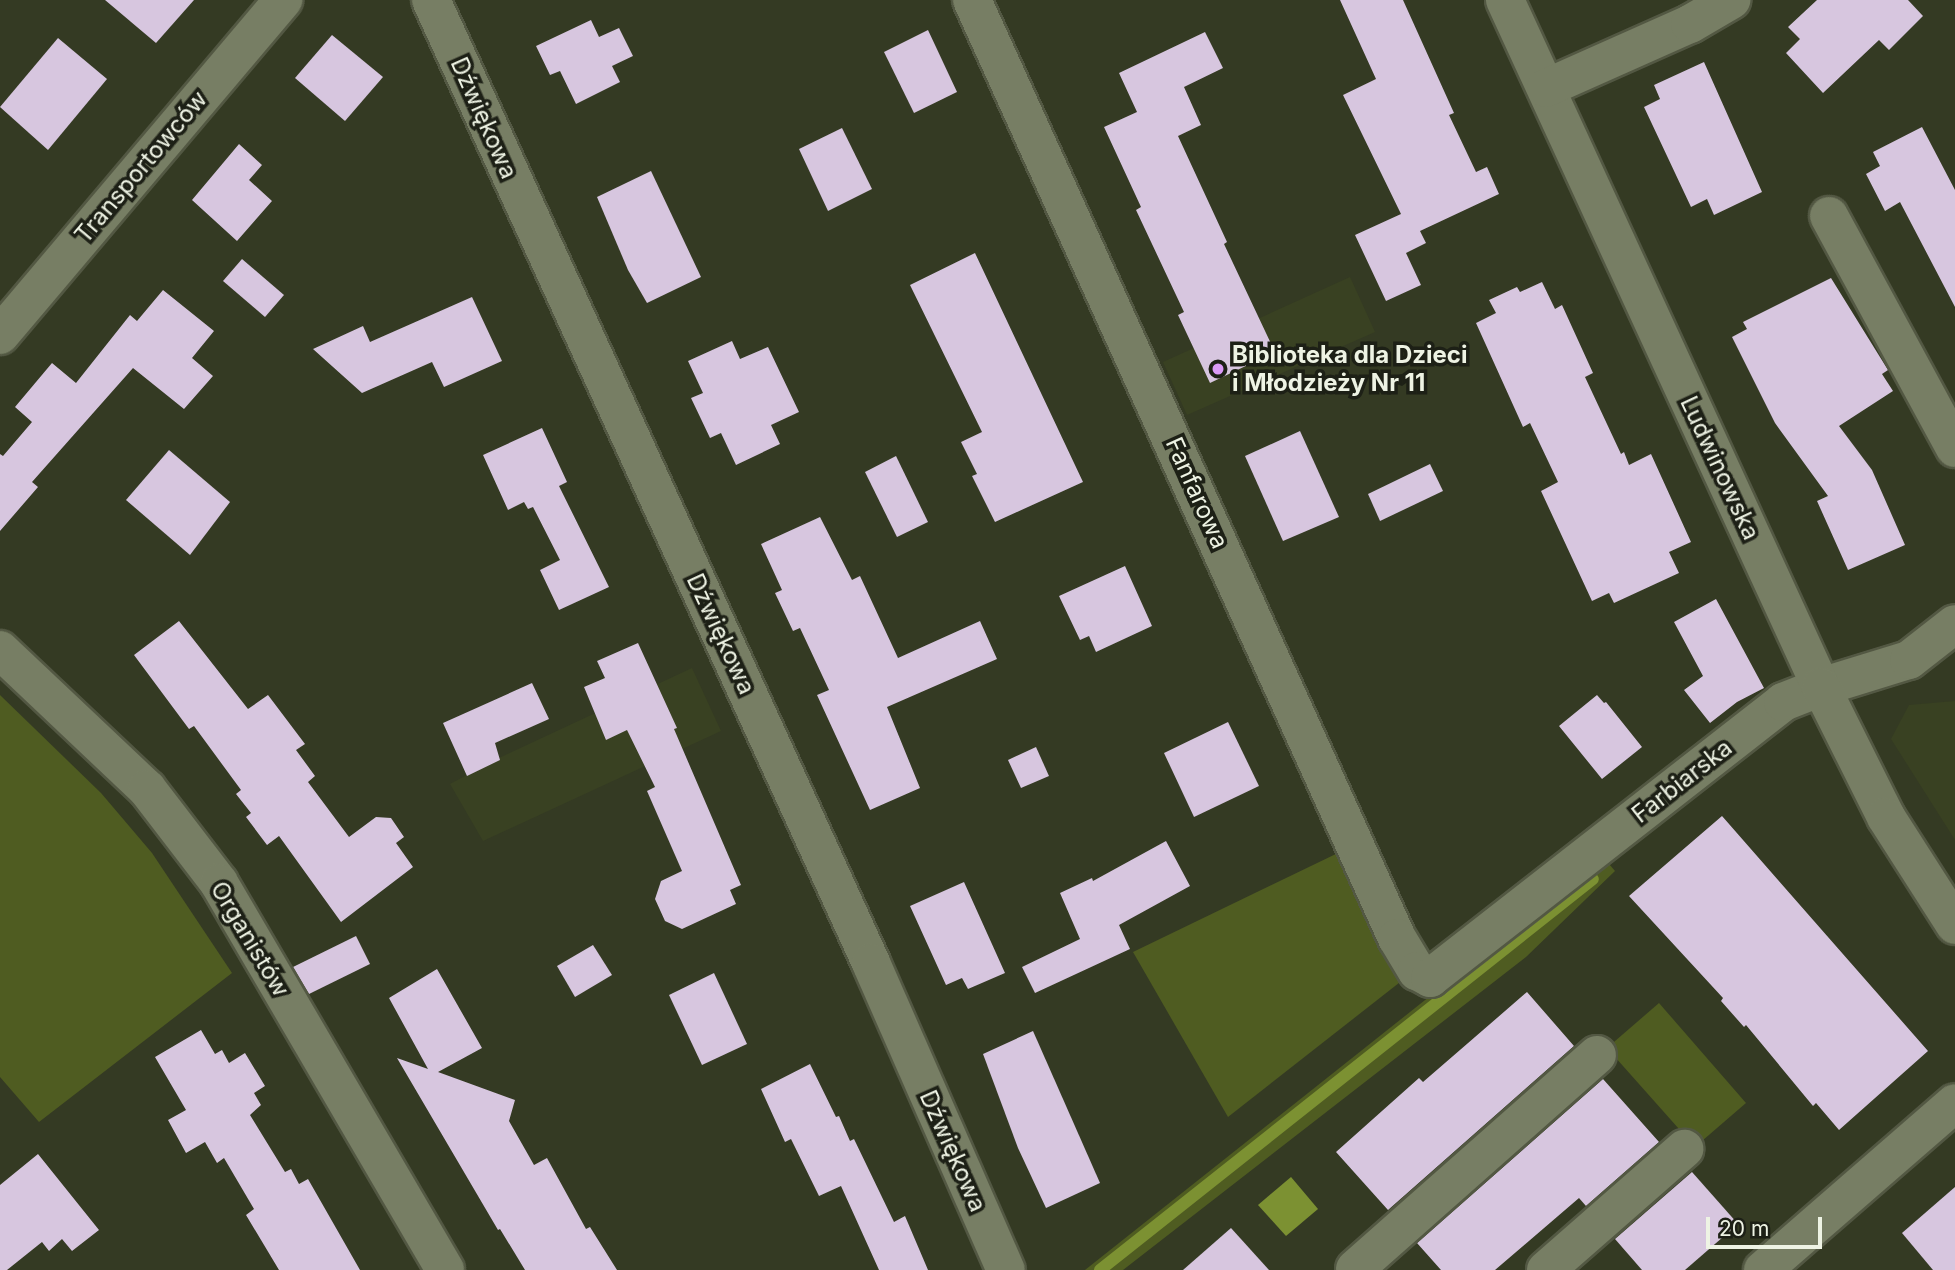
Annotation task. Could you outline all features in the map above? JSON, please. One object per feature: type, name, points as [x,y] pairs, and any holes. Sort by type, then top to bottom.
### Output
[{"type":"street","name":"Transportowców","points":[[0,335],[283,0]]},
{"type":"street","name":"Dźwiękowa","points":[[431,0],[871,963],[1006,1270]]},
{"type":"street","name":"Fanfarowa","points":[[972,0],[1162,414],[1397,939],[1417,971],[1430,978]]},
{"type":"street","name":"Ludwinowska","points":[[1505,0],[1821,687],[1886,817],[1955,925]]},
{"type":"street","points":[[1546,88],[1690,23],[1731,0]]},
{"type":"street","points":[[1829,216],[1955,448]]},
{"type":"street","name":"Farbiarska","points":[[1430,978],[1783,702],[1821,687],[1909,660],[1955,624]]},
{"type":"street","name":"Organistów","points":[[0,650],[148,789],[219,883],[445,1270]]},
{"type":"street","points":[[1909,660],[1955,657]]},
{"type":"street","points":[[1355,1269],[1597,1055]]},
{"type":"street","points":[[1763,1270],[1955,1103]]},
{"type":"street","points":[[1546,1270],[1684,1149]]},
{"type":"shaded area","points":[[1350,277],[1375,332],[1187,415],[1163,362]]},
{"type":"shaded area","points":[[692,668],[721,731],[483,841],[450,784],[499,758]]},
{"type":"shaded area","points":[[0,695],[101,793],[152,853],[232,973],[39,1122],[0,1077]]},
{"type":"shaded area","points":[[1955,701],[1955,840],[1891,739],[1909,705]]},
{"type":"shaded area","points":[[1340,852],[1404,979],[1228,1117],[1133,952]]},
{"type":"shaded area","points":[[1604,858],[1615,871],[1526,957],[1123,1270],[1085,1270]]},
{"type":"shaded area","points":[[1659,1003],[1746,1103],[1695,1147],[1607,1048]]},
{"type":"shaded area","points":[[1291,1177],[1318,1209],[1286,1236],[1258,1205]]},
{"type":"building","points":[[105,0],[194,0],[156,43]]},
{"type":"building","points":[[1340,0],[1403,0],[1454,113],[1449,115],[1476,172],[1487,167],[1499,194],[1420,231],[1426,243],[1406,253],[1421,285],[1386,301],[1355,235],[1401,214],[1343,95],[1376,79]]},
{"type":"building","points":[[1817,0],[1908,0],[1923,16],[1889,50],[1879,40],[1823,93],[1786,53],[1800,39],[1788,27]]},
{"type":"building","points":[[591,20],[599,37],[619,28],[633,56],[612,66],[620,82],[576,104],[560,71],[550,75],[536,46]]},
{"type":"building","points":[[928,30],[957,92],[914,113],[884,52]]},
{"type":"building","points":[[1205,32],[1223,68],[1184,87],[1201,125],[1178,136],[1227,242],[1224,244],[1275,352],[1210,383],[1178,315],[1184,312],[1136,210],[1141,207],[1104,127],[1137,112],[1119,73]]},
{"type":"building","points":[[332,35],[383,77],[345,121],[295,78]]},
{"type":"building","points":[[58,38],[107,79],[48,150],[0,107]]},
{"type":"building","points":[[1704,62],[1762,192],[1714,215],[1707,199],[1691,207],[1644,107],[1660,99],[1654,85]]},
{"type":"building","points":[[1922,127],[1955,190],[1955,307],[1900,202],[1885,211],[1866,174],[1880,166],[1873,152]]},
{"type":"building","points":[[842,128],[872,189],[828,211],[799,149]]},
{"type":"building","points":[[239,144],[262,165],[249,180],[272,201],[237,241],[192,200]]},
{"type":"building","points":[[651,171],[701,277],[647,303],[628,270],[597,197]]},
{"type":"building","points":[[975,253],[1083,482],[995,522],[972,476],[977,474],[961,442],[982,432],[910,285]]},
{"type":"building","points":[[242,259],[284,295],[265,317],[223,281]]},
{"type":"building","points":[[1831,278],[1888,370],[1882,374],[1893,391],[1839,426],[1872,470],[1905,545],[1848,570],[1817,501],[1828,496],[1775,423],[1732,337],[1747,329],[1743,322]]},
{"type":"building","points":[[1542,282],[1555,309],[1562,305],[1593,373],[1585,377],[1621,454],[1624,452],[1629,465],[1651,454],[1691,542],[1669,552],[1679,573],[1614,603],[1609,593],[1592,601],[1541,491],[1558,482],[1530,423],[1523,427],[1476,323],[1496,313],[1489,300],[1517,287],[1520,292]]},
{"type":"building","points":[[163,290],[214,331],[192,358],[213,376],[184,409],[133,368],[32,482],[38,487],[0,531],[0,454],[3,456],[32,422],[15,407],[52,363],[76,383],[130,315],[137,321]]},
{"type":"building","points":[[472,297],[502,361],[444,387],[432,362],[362,393],[313,349],[363,326],[370,342]]},
{"type":"building","points":[[732,341],[740,359],[768,347],[799,412],[771,425],[780,444],[736,465],[721,433],[710,438],[691,398],[703,393],[688,361]]},
{"type":"building","points":[[542,428],[567,482],[559,486],[609,587],[559,610],[540,570],[560,560],[533,507],[528,509],[524,502],[508,510],[483,455]]},
{"type":"building","points":[[1300,431],[1339,517],[1283,541],[1245,456]]},
{"type":"building","points":[[169,450],[230,502],[190,555],[126,500]]},
{"type":"building","points":[[896,456],[928,522],[897,537],[865,472]]},
{"type":"building","points":[[1430,464],[1443,491],[1380,521],[1368,494]]},
{"type":"building","points":[[820,517],[852,580],[860,576],[898,658],[980,621],[997,659],[887,707],[920,788],[870,810],[817,695],[829,690],[800,628],[793,631],[775,593],[782,590],[761,544]]},
{"type":"building","points":[[1125,566],[1152,626],[1096,652],[1089,636],[1080,640],[1059,596]]},
{"type":"building","points":[[1716,599],[1764,688],[1737,702],[1710,723],[1684,690],[1703,676],[1674,622]]},
{"type":"building","points":[[179,621],[248,709],[268,695],[305,744],[296,750],[315,776],[308,782],[349,837],[376,817],[391,818],[404,837],[396,843],[413,867],[341,922],[279,836],[267,845],[246,817],[251,813],[236,794],[241,790],[194,726],[189,729],[134,655]]},
{"type":"building","points":[[638,643],[677,728],[674,729],[741,885],[730,890],[736,904],[682,929],[665,921],[655,899],[661,881],[682,871],[647,791],[655,787],[627,730],[606,740],[584,687],[605,678],[597,661]]},
{"type":"building","points":[[532,683],[549,719],[495,743],[500,760],[467,776],[443,723]]},
{"type":"building","points":[[1597,695],[1606,702],[1642,747],[1602,779],[1559,726]]},
{"type":"building","points":[[1228,722],[1259,786],[1194,817],[1164,753]]},
{"type":"building","points":[[1036,747],[1049,776],[1021,788],[1008,760]]},
{"type":"building","points":[[1722,816],[1928,1051],[1839,1130],[1816,1103],[1813,1106],[1746,1025],[1744,1027],[1721,1001],[1723,998],[1629,896]]},
{"type":"building","points":[[1166,841],[1190,886],[1119,925],[1130,949],[1035,993],[1022,967],[1080,939],[1060,893],[1092,878],[1093,881]]},
{"type":"building","points":[[964,882],[1005,973],[968,989],[962,978],[946,985],[910,906]]},
{"type":"building","points":[[356,936],[370,964],[309,994],[293,967]]},
{"type":"building","points":[[593,945],[612,975],[575,997],[557,966]]},
{"type":"building","points":[[437,969],[482,1048],[438,1072],[515,1100],[509,1121],[534,1165],[547,1158],[586,1229],[590,1227],[617,1270],[525,1270],[500,1229],[498,1230],[397,1058],[428,1069],[389,998]]},
{"type":"building","points":[[714,973],[747,1044],[702,1065],[669,995]]},
{"type":"building","points":[[1527,992],[1574,1046],[1388,1210],[1336,1152],[1419,1078],[1423,1082]]},
{"type":"building","points":[[201,1030],[215,1054],[222,1050],[229,1063],[245,1053],[265,1086],[254,1093],[261,1105],[250,1115],[285,1172],[291,1169],[299,1184],[308,1179],[360,1270],[279,1270],[246,1215],[254,1209],[224,1158],[217,1163],[205,1142],[186,1153],[168,1120],[186,1110],[155,1057]]},
{"type":"building","points":[[1033,1031],[1100,1183],[1046,1208],[1018,1148],[983,1054]]},
{"type":"building","points":[[810,1064],[850,1141],[854,1139],[894,1222],[905,1216],[928,1270],[879,1270],[841,1186],[819,1196],[791,1139],[785,1142],[761,1089]]},
{"type":"building","points":[[1603,1079],[1659,1142],[1586,1206],[1579,1198],[1495,1270],[1441,1270],[1417,1243]]},
{"type":"building","points":[[38,1154],[99,1230],[72,1251],[62,1239],[49,1251],[42,1242],[7,1270],[0,1270],[0,1185]]},
{"type":"building","points":[[1692,1172],[1738,1224],[1685,1270],[1642,1270],[1615,1239]]},
{"type":"building","points":[[1955,1187],[1955,1270],[1933,1270],[1902,1233]]},
{"type":"building","points":[[1231,1228],[1269,1270],[1183,1270]]},
{"type":"waterway","points":[[1100,1270],[1593,879]]},
{"type":"place","name":"Biblioteka dla Dzieci i Młodzieży Nr 11","points":[[1218,369]]}]
